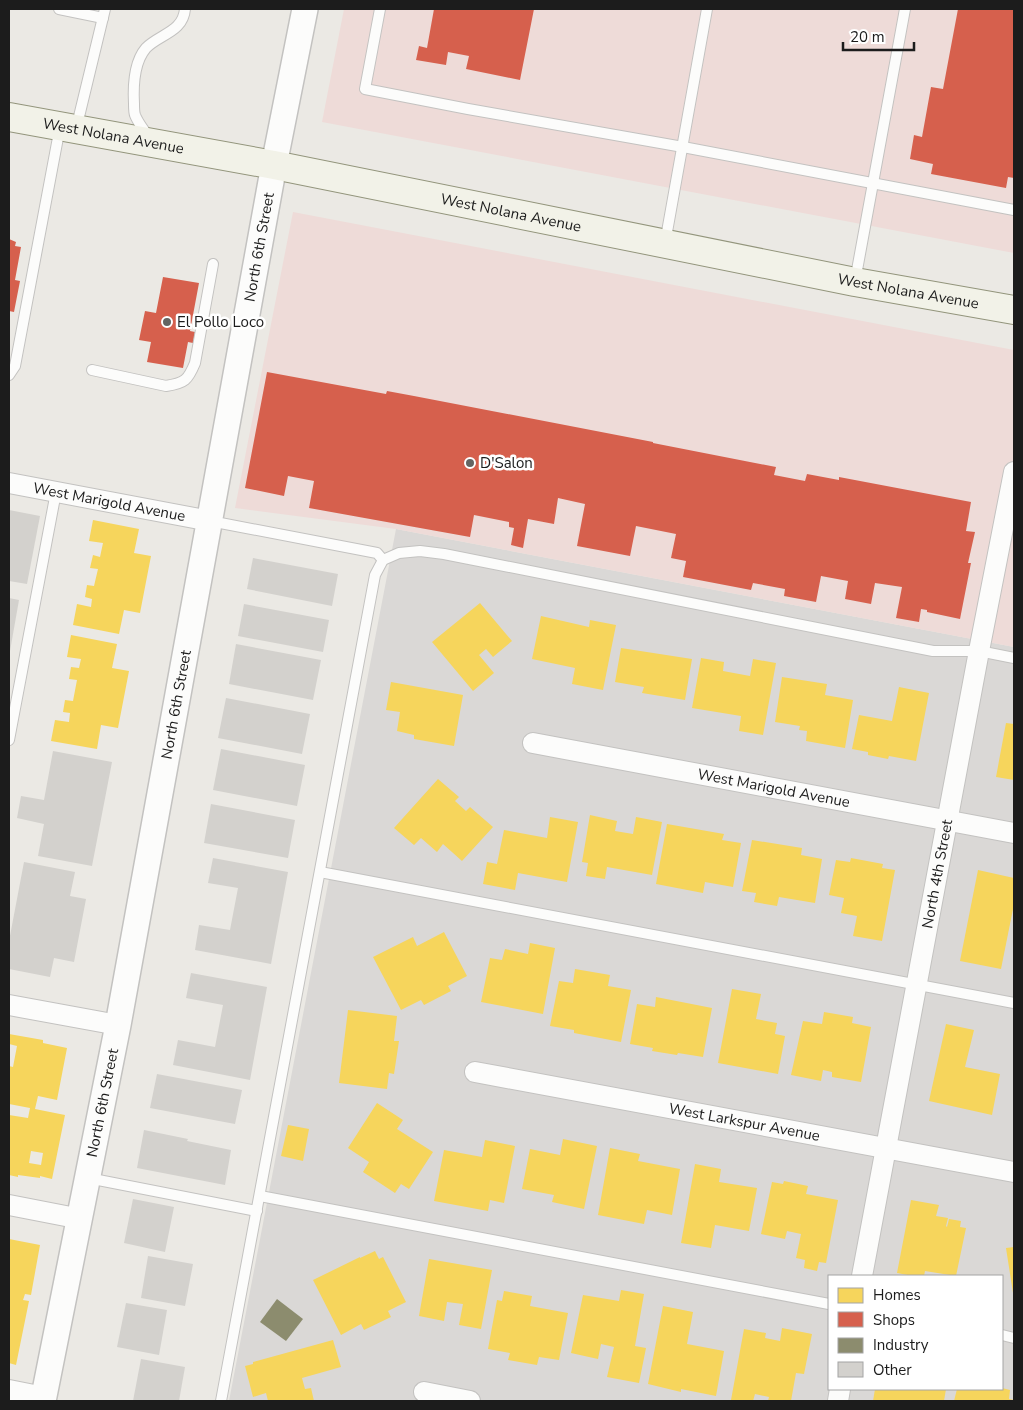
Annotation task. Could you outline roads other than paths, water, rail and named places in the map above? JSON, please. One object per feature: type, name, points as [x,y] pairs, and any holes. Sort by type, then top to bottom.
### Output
[{"type":"main road","name":"West Nolana Avenue","points":[[9,117],[274,165],[855,282],[1014,310]]},
{"type":"street","name":"North 6th Street","points":[[44,1399],[118,1025],[274,165],[305,9]]},
{"type":"street","name":"North 4th Street","points":[[862,1275],[1014,472]]},
{"type":"street","name":"West Marigold Avenue","points":[[9,483],[210,521]]},
{"type":"street","name":"West Marigold Avenue","points":[[533,743],[1014,833]]},
{"type":"street","points":[[9,1005],[118,1025]]},
{"type":"street","name":"West Larkspur Avenue","points":[[475,1072],[1014,1172]]},
{"type":"street","points":[[9,1205],[81,1219]]},
{"type":"street","points":[[9,1390],[44,1399]]},
{"type":"street","points":[[424,1392],[470,1401]]},
{"type":"lane","points":[[9,375],[15,366],[68,128],[104,13],[59,9]]},
{"type":"lane","points":[[152,143],[134,114],[133,89],[137,66],[145,49],[174,30],[184,17],[185,9]]},
{"type":"lane","points":[[380,9],[365,89],[1014,210]]},
{"type":"lane","points":[[665,244],[707,9]]},
{"type":"lane","points":[[855,282],[905,9]]},
{"type":"lane","points":[[92,370],[166,386],[179,384],[190,375],[195,362],[213,264]]},
{"type":"lane","points":[[9,740],[56,492]]},
{"type":"lane","points":[[210,521],[377,553],[383,560]]},
{"type":"lane","points":[[221,1401],[375,575],[383,560],[399,553],[420,551],[444,554],[933,651],[979,651],[1014,658]]},
{"type":"lane","points":[[320,872],[1014,1003]]},
{"type":"lane","points":[[88,1178],[257,1211]]},
{"type":"lane","points":[[260,1196],[828,1304]]},
{"type":"place","name":"El Pollo Loco","points":[[167,322]]},
{"type":"place","name":"D'Salon","points":[[470,463]]}]
